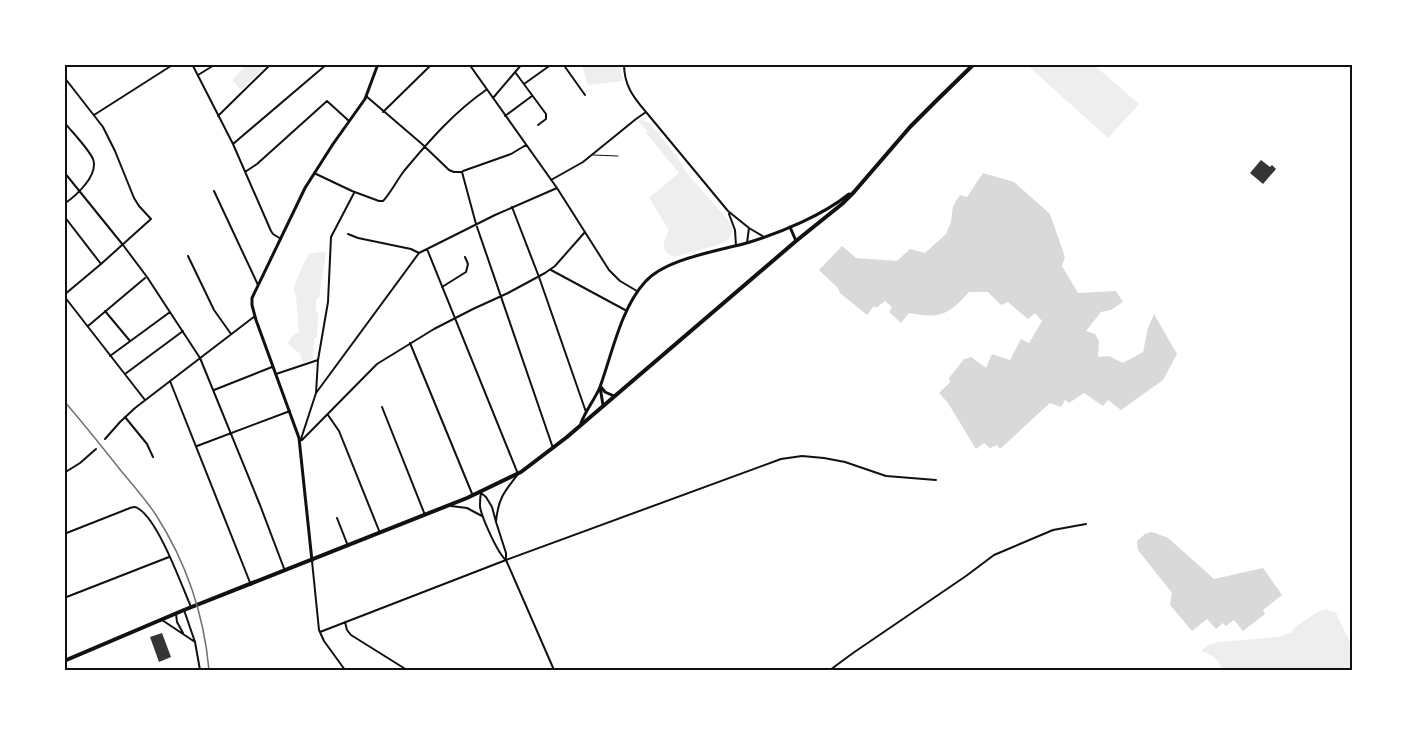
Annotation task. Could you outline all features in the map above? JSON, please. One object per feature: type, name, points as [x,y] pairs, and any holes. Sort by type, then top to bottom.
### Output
[{"type":"main road","points":[[64,661],[161,619],[481,493],[518,474],[581,425],[842,204],[910,127],[974,64]]},
{"type":"street","points":[[94,115],[174,64]]},
{"type":"street","points":[[192,64],[233,144],[272,232],[281,239]]},
{"type":"street","points":[[198,75],[216,64]]},
{"type":"street","points":[[218,116],[272,64]]},
{"type":"street","points":[[233,144],[327,64]]},
{"type":"street","points":[[345,670],[320,632],[300,442],[255,316],[252,298],[305,188],[366,96],[378,64]]},
{"type":"street","points":[[383,112],[432,64]]},
{"type":"street","points":[[469,64],[557,188],[614,276],[637,291]]},
{"type":"street","points":[[524,84],[552,64]]},
{"type":"street","points":[[563,64],[585,95]]},
{"type":"street","points":[[624,64],[627,87],[633,96],[728,211],[764,237]]},
{"type":"street","points":[[493,98],[521,65]]},
{"type":"street","points":[[515,72],[546,114],[546,119],[538,125]]},
{"type":"street","points":[[64,77],[94,115],[116,151],[135,201],[150,219],[64,296],[145,400]]},
{"type":"street","points":[[314,173],[354,192],[382,201],[425,146],[459,111],[486,90]]},
{"type":"street","points":[[366,96],[454,172],[462,172],[507,156],[526,145]]},
{"type":"street","points":[[505,116],[532,96]]},
{"type":"street","points":[[245,172],[257,164],[327,101],[349,122]]},
{"type":"street","points":[[551,180],[592,155],[646,112]]},
{"type":"street","points":[[64,122],[94,161],[92,173],[80,191],[64,204]]},
{"type":"street","points":[[64,172],[147,277],[200,358],[285,571]]},
{"type":"street","points":[[462,172],[476,224],[553,448]]},
{"type":"street","points":[[581,425],[597,394],[627,311],[637,291],[648,278],[680,261],[747,243],[789,227],[836,204],[860,186]]},
{"type":"street","points":[[316,393],[418,253],[512,207],[557,188]]},
{"type":"street","points":[[214,191],[258,285]]},
{"type":"street","points":[[300,442],[316,393],[318,360],[327,307],[331,237],[354,192]]},
{"type":"street","points":[[64,197],[68,202]]},
{"type":"street","points":[[512,207],[586,412]]},
{"type":"street","points":[[728,211],[735,230],[736,246]]},
{"type":"street","points":[[64,216],[101,264]]},
{"type":"street","points":[[789,227],[796,241]]},
{"type":"street","points":[[747,243],[749,228]]},
{"type":"street","points":[[300,442],[374,366],[455,318],[551,270],[585,232]]},
{"type":"street","points":[[348,234],[411,249],[418,253]]},
{"type":"street","points":[[427,249],[518,474],[500,500],[496,522]]},
{"type":"street","points":[[188,256],[214,310],[231,334]]},
{"type":"street","points":[[442,287],[466,272],[468,264],[465,256]]},
{"type":"street","points":[[551,270],[627,311]]},
{"type":"street","points":[[88,326],[147,277]]},
{"type":"street","points":[[105,311],[130,341]]},
{"type":"street","points":[[110,356],[170,312]]},
{"type":"street","points":[[105,439],[145,400],[255,316]]},
{"type":"street","points":[[125,374],[183,331]]},
{"type":"street","points":[[410,343],[473,496]]},
{"type":"street","points":[[276,374],[318,360]]},
{"type":"street","points":[[214,390],[273,366]]},
{"type":"street","points":[[170,381],[250,585]]},
{"type":"street","points":[[600,386],[605,392],[614,396]]},
{"type":"street","points":[[600,386],[603,405]]},
{"type":"street","points":[[597,394],[598,400],[603,405]]},
{"type":"street","points":[[382,407],[425,515]]},
{"type":"street","points":[[197,446],[290,411]]},
{"type":"street","points":[[328,415],[339,431],[380,533]]},
{"type":"street","points":[[125,417],[147,444],[153,457]]},
{"type":"street","points":[[64,473],[96,449]]},
{"type":"street","points":[[320,632],[506,560],[784,458],[802,456],[824,458],[886,476],[936,480]]},
{"type":"street","points":[[481,493],[480,504],[484,518],[500,555],[506,560]]},
{"type":"street","points":[[481,493],[490,503],[506,550],[506,560],[554,670]]},
{"type":"street","points":[[64,534],[135,507],[152,525],[191,607]]},
{"type":"street","points":[[445,507],[467,508],[484,518]]},
{"type":"street","points":[[337,518],[348,546]]},
{"type":"street","points":[[830,670],[966,576],[983,561],[1053,530],[1086,524]]},
{"type":"street","points":[[64,598],[169,557]]},
{"type":"street","points":[[184,610],[195,642],[200,670]]},
{"type":"street","points":[[176,614],[177,624],[185,635]]},
{"type":"street","points":[[161,619],[195,642]]},
{"type":"street","points":[[345,622],[351,635],[407,670]]},
{"type":"lane","points":[[592,155],[618,156]]},
{"type":"shaded area","points":[[246,65],[267,65],[241,90],[232,80]]},
{"type":"shaded area","points":[[582,65],[620,65],[623,81],[588,85]]},
{"type":"shaded area","points":[[1027,65],[1094,65],[1139,104],[1108,138]]},
{"type":"shaded area","points":[[638,120],[650,123],[689,176],[730,222],[732,232],[724,242],[675,257],[666,252],[664,242],[669,230],[649,198],[679,173],[646,133],[647,131],[638,121],[634,122]]},
{"type":"shaded area","points":[[983,173],[1014,182],[1050,214],[1065,257],[1062,266],[1078,293],[1116,291],[1123,302],[1111,310],[1101,312],[1086,331],[1095,334],[1099,341],[1098,357],[1109,356],[1123,363],[1143,352],[1148,328],[1154,314],[1177,354],[1163,380],[1121,410],[1108,400],[1103,406],[1084,393],[1069,403],[1065,400],[1061,407],[1050,403],[1000,449],[997,445],[990,448],[984,443],[976,449],[948,403],[939,393],[950,382],[949,378],[964,359],[971,357],[986,368],[992,354],[1010,360],[1021,339],[1029,343],[1042,321],[1035,313],[1028,319],[1008,302],[1001,305],[988,292],[969,292],[955,306],[943,313],[928,315],[909,313],[901,323],[889,312],[892,307],[885,301],[876,308],[874,306],[867,315],[840,293],[838,288],[819,270],[842,246],[856,258],[897,261],[910,249],[925,253],[946,234],[951,222],[953,206],[960,195],[967,197]]},
{"type":"shaded area","points":[[326,253],[319,298],[316,299],[317,338],[314,339],[313,359],[303,363],[300,354],[288,344],[291,337],[299,332],[295,283],[309,254]]},
{"type":"shaded area","points":[[1151,532],[1167,537],[1214,579],[1263,568],[1282,595],[1263,610],[1265,614],[1243,631],[1234,620],[1226,626],[1223,623],[1216,629],[1207,619],[1192,631],[1170,605],[1172,593],[1138,550],[1137,541]]},
{"type":"shaded area","points":[[1326,609],[1336,613],[1352,646],[1352,670],[1222,670],[1214,658],[1201,651],[1208,645],[1218,642],[1277,637],[1291,633],[1295,627]]},
{"type":"building","points":[[1261,160],[1276,169],[1263,184],[1250,173]]},
{"type":"building","points":[[162,633],[171,657],[159,662],[150,637]]},
{"type":"railway","points":[[64,401],[144,498],[167,533],[192,589],[203,629],[209,670]]}]
